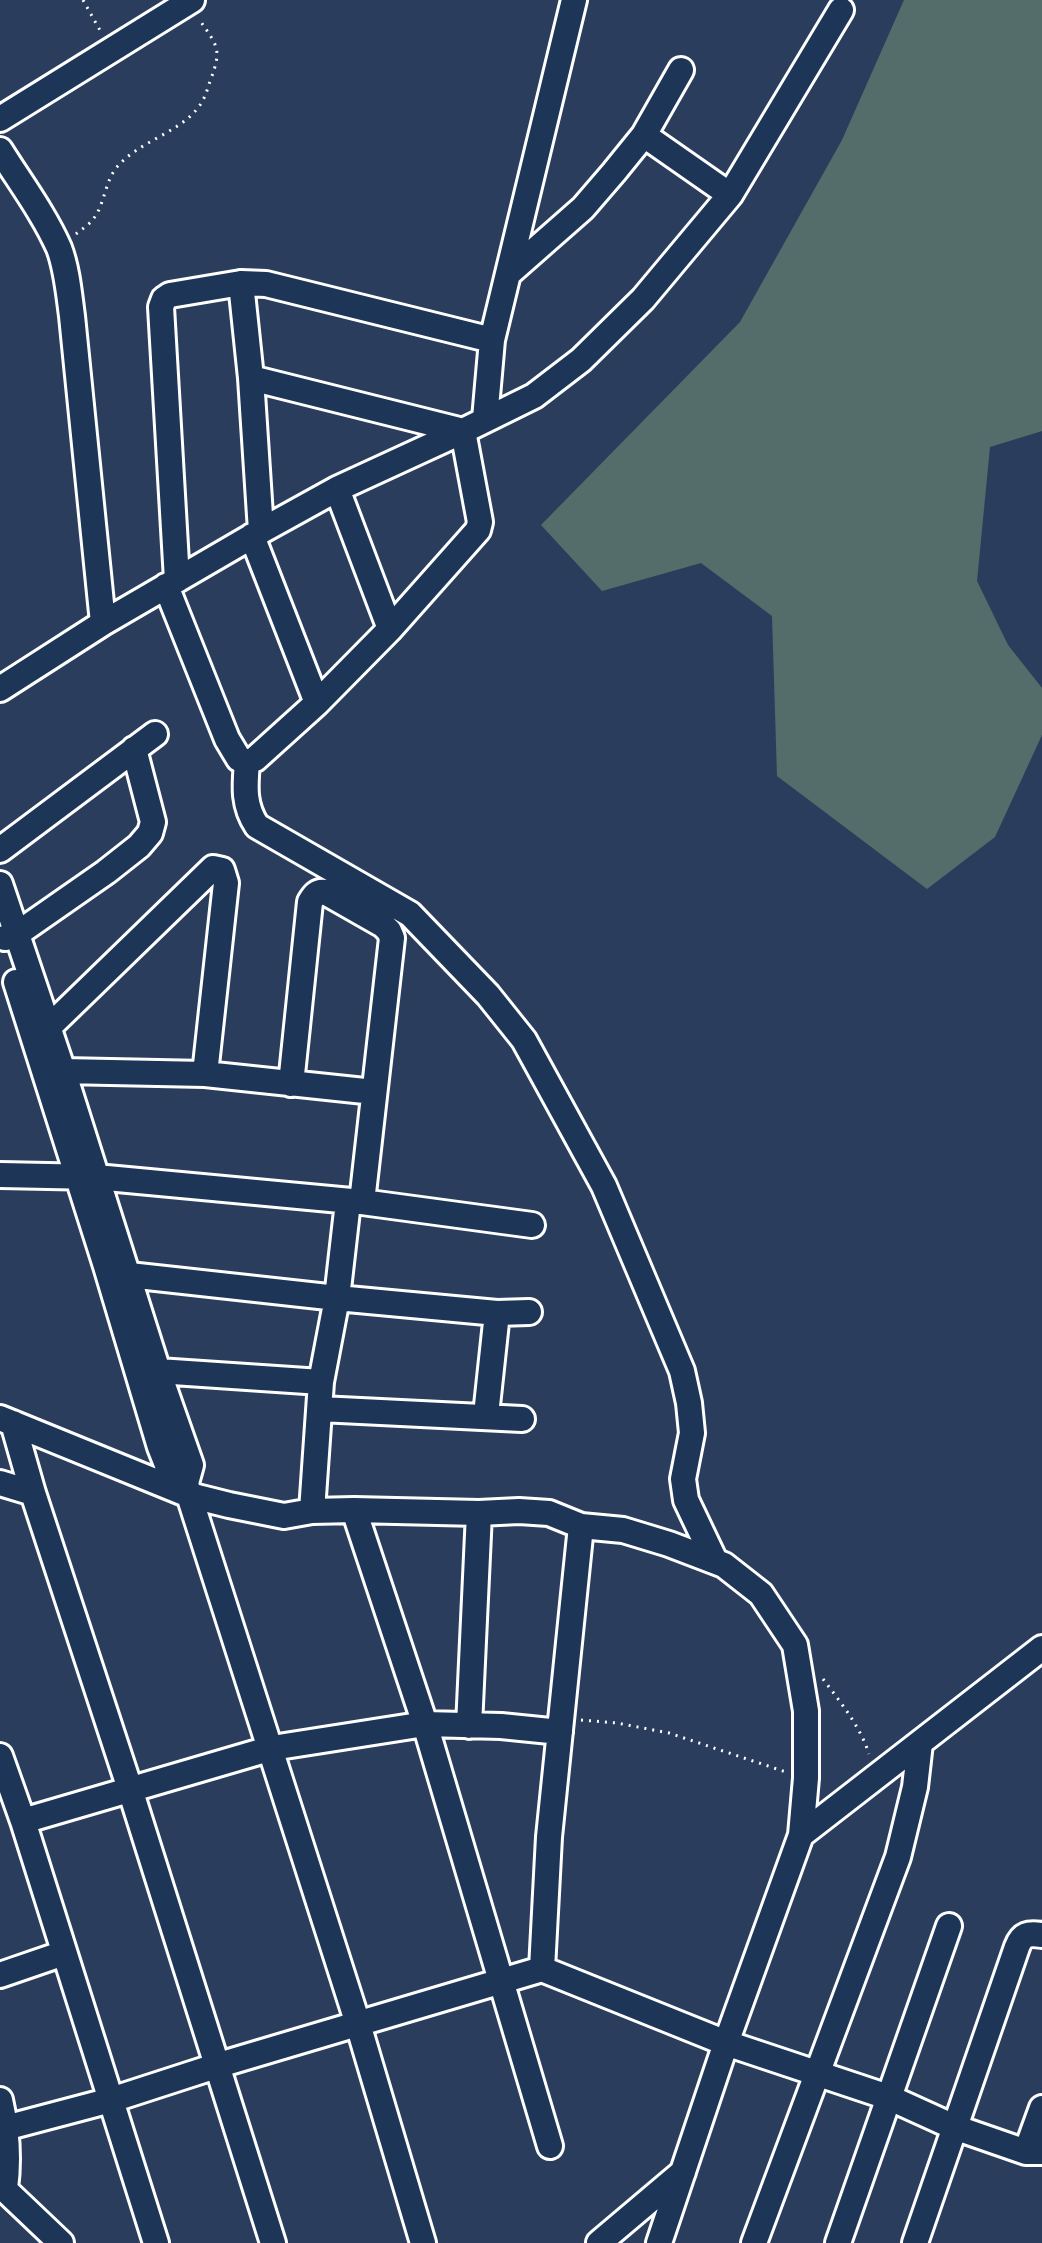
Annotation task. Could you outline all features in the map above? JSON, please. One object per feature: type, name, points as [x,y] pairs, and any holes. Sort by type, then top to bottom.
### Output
[{"type":"street","points":[[485,419],[492,340],[574,0]]},
{"type":"street","points":[[0,119],[190,1]]},
{"type":"street","points":[[0,689],[103,623],[257,533],[337,489],[534,396],[581,360],[643,299],[730,195],[841,10]]},
{"type":"street","points":[[508,274],[583,208],[644,135],[681,70]]},
{"type":"street","points":[[644,135],[730,195]]},
{"type":"street","points":[[0,150],[59,249],[64,267],[72,316],[103,623]]},
{"type":"street","points":[[463,431],[479,526],[390,629],[317,703],[255,759],[247,762],[239,759],[227,739],[172,583],[161,307],[164,299],[170,295],[241,283],[266,284],[492,340]]},
{"type":"street","points":[[241,283],[251,378],[257,533],[317,703]]},
{"type":"street","points":[[251,378],[463,431]]},
{"type":"street","points":[[337,489],[390,629]]},
{"type":"street","points":[[0,850],[155,734]]},
{"type":"street","points":[[6,934],[106,872],[139,846],[150,833],[153,822],[134,749]]},
{"type":"street","points":[[247,762],[246,799],[249,813],[257,826],[410,914],[488,995],[524,1040],[604,1186],[682,1371],[692,1433],[683,1479],[686,1500],[715,1561]]},
{"type":"street","points":[[48,1028],[213,868],[217,868],[225,874],[226,883],[205,1074]]},
{"type":"street","points":[[0,884],[6,934],[86,1176],[129,1275],[191,1465],[187,1489]]},
{"type":"street","points":[[291,1084],[310,902],[314,895],[325,892],[383,925],[392,938],[374,1092],[321,1382],[312,1511]]},
{"type":"street","points":[[6,934],[48,1028],[63,1071],[86,1176],[160,1447],[169,1470],[187,1489],[272,1748],[423,2243]]},
{"type":"street","points":[[63,1071],[205,1074],[374,1092]]},
{"type":"street","points":[[0,1175],[86,1176],[355,1202],[532,1225]]},
{"type":"street","points":[[129,1275],[497,1313],[529,1312]]},
{"type":"street","points":[[486,1415],[497,1313]]},
{"type":"street","points":[[158,1371],[321,1382]]},
{"type":"street","points":[[320,1409],[522,1419]]},
{"type":"street","points":[[7,1420],[187,1489],[284,1516],[312,1511],[354,1510],[519,1511],[549,1513],[581,1526],[623,1530],[724,1565],[761,1594],[795,1645],[806,1711],[806,1778],[801,1835],[726,2043],[659,2243]]},
{"type":"street","points":[[7,1420],[130,1789],[273,2243]]},
{"type":"street","points":[[0,1483],[33,1493]]},
{"type":"street","points":[[354,1510],[425,1724],[550,2146]]},
{"type":"street","points":[[469,1726],[479,1513]]},
{"type":"street","points":[[542,1969],[549,1837],[581,1526]]},
{"type":"street","points":[[801,1835],[1042,1648]]},
{"type":"street","points":[[23,1821],[272,1748],[425,1724],[560,1725]]},
{"type":"street","points":[[754,2243],[898,1857],[915,1787],[920,1743]]},
{"type":"street","points":[[0,1756],[156,2243]]},
{"type":"street","points":[[838,2243],[949,1926]]},
{"type":"street","points":[[915,2243],[1021,1937],[1030,1933],[1042,1935]]},
{"type":"street","points":[[0,1975],[64,1953]]},
{"type":"street","points":[[5,2128],[111,2100],[542,1969],[726,2043],[888,2097],[954,2127],[1034,2152],[1042,2108]]},
{"type":"street","points":[[0,2100],[8,2164],[2,2187],[61,2243]]},
{"type":"street","points":[[599,2243],[684,2172]]},
{"type":"path","points":[[83,0],[111,49]]},
{"type":"path","points":[[59,249],[95,217],[110,177],[120,163],[129,154],[189,117],[202,102],[217,63],[217,46],[190,1]]},
{"type":"path","points":[[820,1675],[864,1738],[877,1777]]},
{"type":"path","points":[[560,1725],[617,1723],[669,1733],[806,1778]]},
{"type":"green space","points":[[904,0],[1042,0],[1042,431],[990,447],[977,581],[1008,645],[1042,688],[1042,735],[995,837],[927,889],[777,776],[772,616],[701,563],[602,591],[541,525],[740,322],[842,140]]}]
